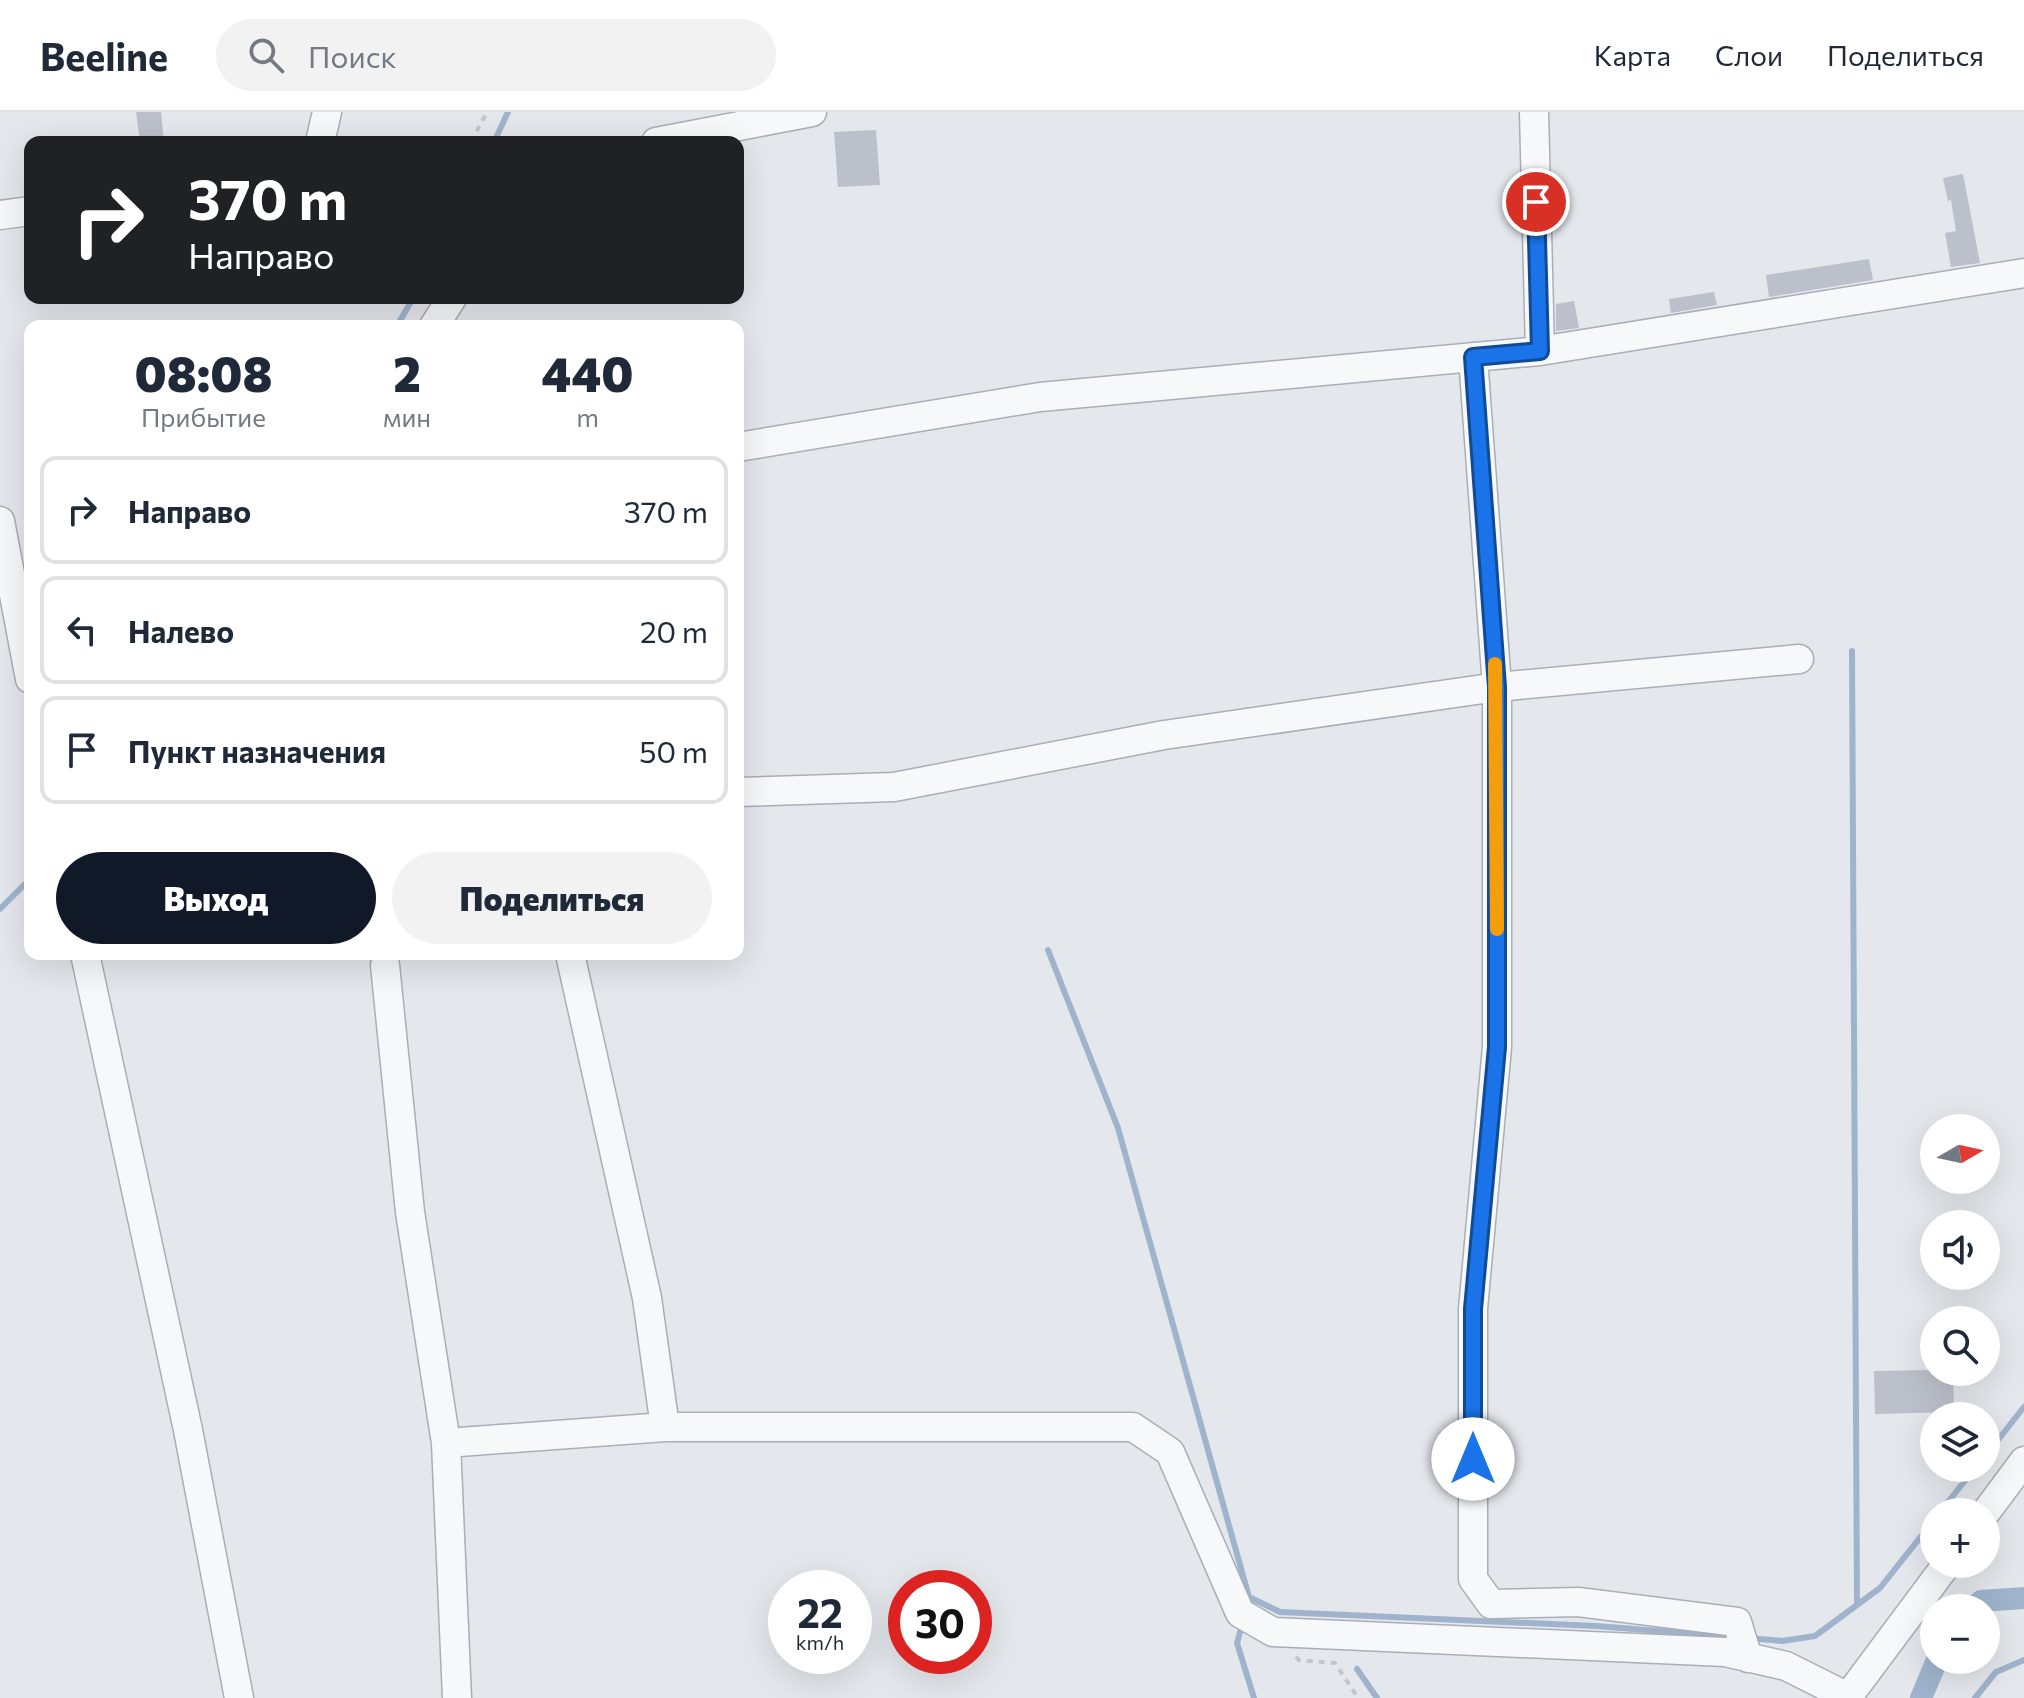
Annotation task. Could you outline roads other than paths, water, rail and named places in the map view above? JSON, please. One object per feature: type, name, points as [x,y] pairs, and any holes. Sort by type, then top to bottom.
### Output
[{"type":"street","points":[[321,136],[327,112]]},
{"type":"street","points":[[687,136],[812,112]]},
{"type":"street","points":[[1534,112],[1540,351]]},
{"type":"street","points":[[0,215],[24,212]]},
{"type":"street","points":[[744,446],[1040,397],[1540,351],[2024,273]]},
{"type":"street","points":[[1473,357],[1497,687],[1497,1047],[1473,1309],[1473,1579],[1491,1604],[1578,1602],[1737,1622],[1748,1658]]},
{"type":"street","points":[[0,521],[24,647]]},
{"type":"street","points":[[744,792],[894,787],[1164,735],[1497,687],[1799,659]]},
{"type":"street","points":[[86,960],[188,1430],[239,1698]]},
{"type":"street","points":[[571,960],[647,1298],[665,1427]]},
{"type":"street","points":[[385,965],[410,1212],[446,1443],[457,1698]]},
{"type":"street","points":[[446,1443],[665,1427],[1133,1427],[1170,1452],[1240,1613],[1273,1632],[1725,1652],[1786,1666],[1847,1698],[1937,1578]]},
{"type":"street","points":[[1996,1498],[2024,1461]]},
{"type":"waterway","points":[[497,136],[508,112]]},
{"type":"waterway","points":[[400,320],[410,304]]},
{"type":"waterway","points":[[1852,651],[1857,1604]]},
{"type":"waterway","points":[[0,909],[24,885]]},
{"type":"waterway","points":[[1048,950],[1118,1128],[1249,1597],[1247,1606]]},
{"type":"waterway","points":[[2000,1437],[2024,1407]]},
{"type":"waterway","points":[[1951,1498],[1964,1482]]},
{"type":"waterway","points":[[1749,1638],[1782,1641],[1815,1636],[1880,1588],[1920,1538]]},
{"type":"waterway","points":[[1249,1597],[1280,1612],[1596,1626],[1734,1637]]},
{"type":"waterway","points":[[2000,1600],[2024,1598]]},
{"type":"waterway","points":[[1242,1625],[1237,1643],[1254,1698]]},
{"type":"waterway","points":[[1975,1698],[1996,1672],[2024,1660]]},
{"type":"waterway","points":[[1357,1669],[1377,1698]]},
{"type":"waterway","points":[[1921,1698],[1931,1674]]}]
